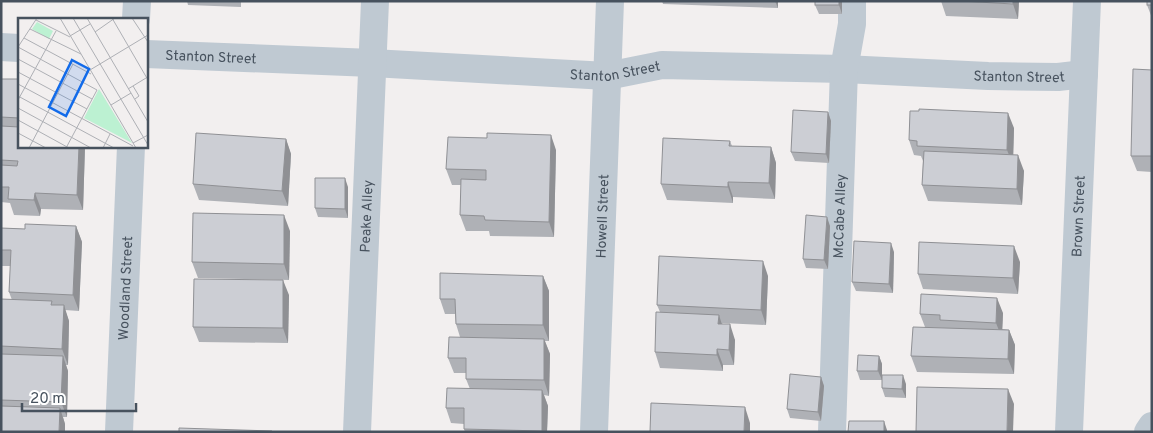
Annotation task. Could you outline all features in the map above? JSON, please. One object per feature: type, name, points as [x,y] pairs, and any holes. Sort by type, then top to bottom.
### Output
[{"type":"street","points":[[136,18],[137,1]]},
{"type":"street","name":"Peake Alley","points":[[357,432],[375,1]]},
{"type":"street","name":"Howell Street","points":[[594,432],[610,1]]},
{"type":"street","name":"McCabe Alley","points":[[832,432],[844,69],[852,24],[852,1]]},
{"type":"street","name":"Brown Street","points":[[1069,432],[1087,1]]},
{"type":"street","points":[[1,47],[18,48]]},
{"type":"street","name":"Stanton Street","points":[[148,54],[372,63],[607,76],[662,65],[844,69],[988,76],[1058,77],[1084,74]]},
{"type":"street","name":"Woodland Street","points":[[119,432],[131,148]]},
{"type":"street","points":[[1148,432],[1152,426]]},
{"type":"building","points":[[815,1],[839,1],[839,5],[815,5]]},
{"type":"building","points":[[960,1],[1013,1],[1013,4]]},
{"type":"building","points":[[1147,1],[1152,1],[1152,5],[1147,5]]},
{"type":"building","points":[[1133,69],[1152,70],[1152,156],[1131,156]]},
{"type":"building","points":[[1,79],[18,79],[18,118],[1,117]]},
{"type":"building","points":[[919,109],[1008,113],[1007,150],[917,146],[917,141],[909,140],[910,111],[919,111]]},
{"type":"building","points":[[793,110],[828,112],[826,154],[791,152]]},
{"type":"building","points":[[1,126],[18,127],[18,148],[79,148],[77,195],[35,193],[34,200],[8,199],[9,187],[1,187],[1,165],[17,166],[18,161],[1,160]]},
{"type":"building","points":[[196,133],[286,139],[282,191],[193,184]]},
{"type":"building","points":[[487,133],[551,135],[549,222],[485,220],[484,216],[460,215],[461,179],[486,180],[486,170],[446,169],[448,137],[487,138]]},
{"type":"building","points":[[663,138],[730,141],[729,146],[771,147],[769,183],[728,182],[728,187],[661,184]]},
{"type":"building","points":[[924,151],[1018,155],[1017,189],[922,185]]},
{"type":"building","points":[[315,178],[345,178],[345,209],[315,208]]},
{"type":"building","points":[[193,213],[284,215],[284,264],[192,262]]},
{"type":"building","points":[[806,215],[827,217],[824,260],[803,259]]},
{"type":"building","points":[[25,224],[76,226],[73,295],[9,292],[11,250],[1,250],[1,228],[25,229]]},
{"type":"building","points":[[854,241],[891,243],[889,284],[852,282]]},
{"type":"building","points":[[919,242],[1014,246],[1013,278],[918,274]]},
{"type":"building","points":[[659,256],[763,261],[761,310],[657,305]]},
{"type":"building","points":[[440,273],[543,276],[543,325],[456,324],[455,299],[440,299]]},
{"type":"building","points":[[194,279],[283,280],[283,328],[193,327]]},
{"type":"building","points":[[921,294],[997,298],[996,323],[940,320],[940,315],[920,314]]},
{"type":"building","points":[[1,299],[52,301],[51,305],[64,305],[62,349],[1,346]]},
{"type":"building","points":[[656,312],[719,315],[718,324],[730,324],[729,350],[717,349],[717,355],[655,352]]},
{"type":"building","points":[[913,327],[1009,330],[1008,359],[911,356]]},
{"type":"building","points":[[449,337],[544,339],[544,380],[466,379],[466,358],[448,358]]},
{"type":"building","points":[[1,354],[63,356],[61,402],[1,400]]},
{"type":"building","points":[[858,355],[879,356],[878,371],[857,371]]},
{"type":"building","points":[[790,374],[821,377],[818,412],[787,409]]},
{"type":"building","points":[[882,375],[903,375],[902,389],[882,388]]},
{"type":"building","points":[[917,387],[1008,389],[1007,432],[916,432]]},
{"type":"building","points":[[447,388],[542,390],[542,431],[464,429],[464,408],[446,408]]},
{"type":"building","points":[[651,403],[745,407],[744,432],[650,432]]},
{"type":"building","points":[[1,406],[60,408],[59,432],[1,432]]},
{"type":"building","points":[[849,421],[884,421],[884,432],[848,432]]},
{"type":"building","points":[[179,428],[272,431],[272,432],[179,432]]}]
